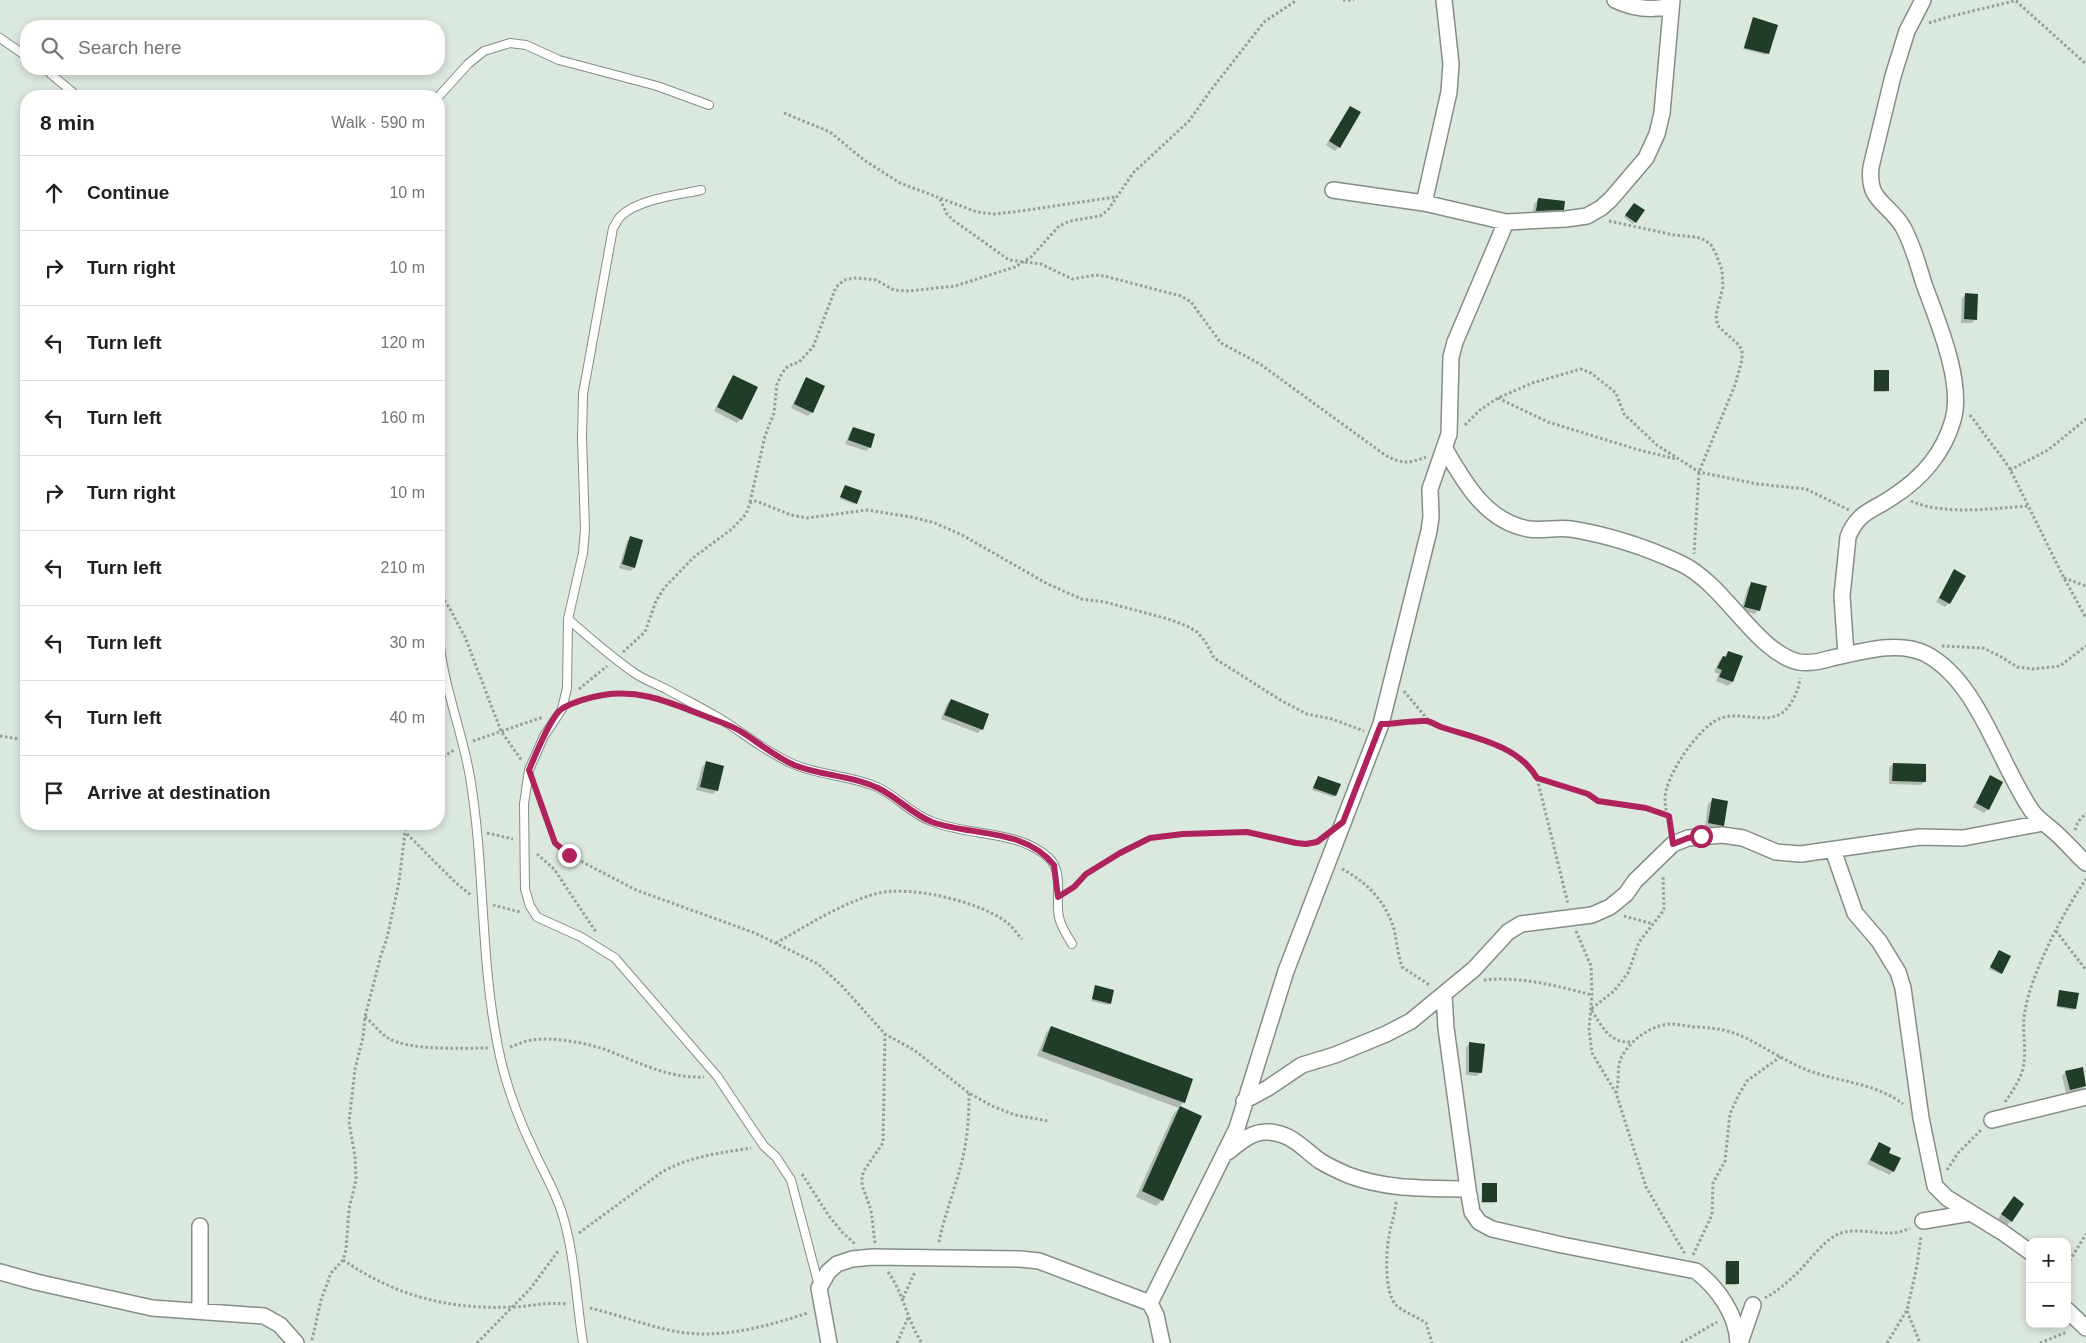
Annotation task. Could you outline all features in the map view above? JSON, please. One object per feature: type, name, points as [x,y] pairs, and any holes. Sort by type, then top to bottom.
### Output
[{"type":"street","points":[[1424,203],[1449,92],[1451,64],[1444,0]]},
{"type":"street","points":[[1333,190],[1424,203],[1506,222],[1588,216],[1602,208],[1646,158],[1656,134],[1662,113],[1672,3],[1646,10],[1615,0]]},
{"type":"street","points":[[1846,655],[1842,596],[1848,538],[1856,521],[1861,516],[1896,495],[1928,468],[1942,448],[1954,417],[1956,397],[1948,352],[1912,249],[1903,227],[1874,194],[1870,180],[1871,167],[1893,76],[1907,31],[1924,0]]},
{"type":"street","points":[[1150,1303],[1237,1128],[1286,971],[1378,730],[1393,680],[1429,531],[1431,517],[1430,489],[1446,452],[1451,418],[1451,357],[1455,342],[1506,222]]},
{"type":"street","points":[[1446,452],[1479,502],[1505,522],[1529,528],[1582,531],[1653,552],[1692,569],[1708,581],[1762,638],[1781,654],[1801,662],[1815,662],[1883,648],[1913,649],[1927,654],[1942,666],[1969,694],[2034,814],[2086,863]]},
{"type":"street","points":[[1244,1101],[1268,1088],[1302,1065],[1335,1055],[1386,1034],[1411,1021],[1458,983],[1488,955],[1508,932],[1521,924],[1592,915],[1610,907],[1626,894],[1649,867],[1671,847],[1688,838],[1722,835],[1743,838],[1776,852],[1801,854],[1920,837],[1964,838],[2044,823]]},
{"type":"street","points":[[1833,850],[1855,913],[1880,941],[1898,972],[1903,988],[1921,1118],[1935,1186],[1947,1198],[2026,1249]]},
{"type":"street","points":[[1444,995],[1446,1028],[1468,1189],[1472,1212],[1479,1222],[1492,1230],[1562,1246],[1693,1267],[1707,1279],[1732,1314],[1739,1343]]},
{"type":"street","points":[[1992,1120],[2086,1097]]},
{"type":"street","points":[[1225,1154],[1245,1138],[1266,1132],[1280,1134],[1301,1144],[1320,1161],[1347,1174],[1398,1188],[1468,1189]]},
{"type":"street","points":[[1923,1221],[1971,1213]]},
{"type":"street","points":[[200,1226],[200,1311]]},
{"type":"street","points":[[829,1343],[819,1288],[828,1272],[837,1264],[852,1259],[875,1258],[1020,1259],[1039,1261],[1150,1303],[1156,1315],[1162,1343]]},
{"type":"street","points":[[0,1272],[152,1308],[264,1316],[280,1325],[296,1343]]},
{"type":"street","points":[[1739,1343],[1753,1305]]},
{"type":"street","points":[[2071,1314],[2085,1328]]},
{"type":"lane","points":[[0,38],[20,52]]},
{"type":"lane","points":[[444,90],[468,64],[484,51],[510,43],[526,45],[559,60],[657,86],[709,105]]},
{"type":"lane","points":[[52,75],[70,90]]},
{"type":"lane","points":[[701,190],[659,199],[632,208],[621,216],[613,228],[583,394],[582,438],[585,529],[583,553],[568,619],[566,637],[567,680],[563,706],[544,736],[529,770],[524,804],[525,888],[530,906],[537,917],[581,937],[615,958],[717,1076],[764,1146],[776,1157],[791,1180],[819,1288]]},
{"type":"lane","points":[[568,619],[637,675],[718,718],[794,765],[817,773],[861,781],[878,788],[899,800],[919,816],[932,822],[993,834],[1035,849],[1050,859],[1054,865],[1059,916],[1072,944]]},
{"type":"lane","points":[[445,678],[470,776],[477,830],[487,965],[498,1048],[510,1092],[562,1214],[568,1240],[583,1343]]},
{"type":"path","points":[[563,706],[645,632],[656,601],[664,588],[694,557],[732,529],[746,514],[765,436],[774,413],[777,384],[788,366],[799,362],[813,346],[836,287],[844,280],[855,278],[876,280],[894,290],[909,291],[955,286],[1015,267],[1025,262],[1059,226],[1070,221],[1100,216],[1108,210],[1132,173],[1189,122],[1211,90],[1264,22],[1297,0]]},
{"type":"path","points":[[1343,0],[1354,0]]},
{"type":"path","points":[[1907,31],[1948,17],[2016,0],[2086,64]]},
{"type":"path","points":[[784,113],[830,132],[864,160],[900,183],[977,212],[995,214],[1116,197]]},
{"type":"path","points":[[940,199],[947,214],[1002,257],[1015,262],[1041,264],[1072,279],[1095,275],[1104,276],[1180,296],[1191,302],[1221,343],[1260,364],[1385,455],[1400,462],[1412,462],[1446,452],[1469,420],[1498,398],[1532,383],[1581,369],[1606,383],[1616,393],[1624,414],[1657,445],[1700,472],[1758,484],[1806,489],[1861,516]]},
{"type":"path","points":[[1588,216],[1674,235],[1696,237],[1711,245],[1722,270],[1723,287],[1716,316],[1717,322],[1742,351],[1742,360],[1735,386],[1700,472],[1692,569]]},
{"type":"path","points":[[1956,397],[2010,470],[2086,618]]},
{"type":"path","points":[[1498,398],[1548,422],[1639,450],[1679,460]]},
{"type":"path","points":[[2010,470],[2048,450],[2086,419]]},
{"type":"path","points":[[1896,495],[1920,505],[1934,508],[2029,506]]},
{"type":"path","points":[[750,503],[756,501],[791,515],[806,518],[867,510],[935,523],[962,535],[1068,594],[1082,599],[1105,602],[1187,626],[1197,632],[1205,641],[1214,658],[1282,701],[1307,714],[1378,730],[1429,721]]},
{"type":"path","points":[[2064,578],[2086,586]]},
{"type":"path","points":[[445,601],[465,637],[501,731],[529,770],[555,843],[560,849],[636,890],[729,923],[805,956],[828,972],[885,1034],[914,1050],[969,1094],[1015,1115],[1048,1121]]},
{"type":"path","points":[[1913,649],[1945,645],[1983,648],[2000,656],[2016,667],[2033,669],[2060,666],[2086,646]]},
{"type":"path","points":[[1591,1009],[1614,991],[1628,973],[1638,942],[1664,910],[1662,880],[1671,847],[1669,816],[1665,799],[1673,774],[1685,751],[1703,731],[1719,719],[1729,716],[1771,718],[1785,711],[1797,692],[1801,662]]},
{"type":"path","points":[[1393,680],[1429,721],[1441,727],[1470,734],[1507,751],[1530,767],[1537,778],[1571,918],[1591,966],[1592,995],[1588,1029],[1592,1053],[1616,1093],[1646,1187],[1693,1267]]},
{"type":"path","points":[[463,744],[525,724],[563,706],[602,695],[621,694],[657,697]]},
{"type":"path","points":[[0,736],[20,739]]},
{"type":"path","points":[[1537,778],[1588,794],[1598,801],[1646,808],[1669,816]]},
{"type":"path","points":[[1058,897],[1074,887],[1086,874],[1120,853],[1150,838],[1183,834],[1247,832],[1306,844],[1317,842],[1343,822]]},
{"type":"path","points":[[311,1343],[321,1300],[331,1273],[343,1260],[346,1250],[349,1209],[356,1180],[355,1157],[349,1122],[355,1069],[363,1037],[365,1017],[387,938],[399,882],[406,830]]},
{"type":"path","points":[[477,830],[524,843],[554,869],[598,934]]},
{"type":"path","points":[[406,834],[456,884],[481,901],[537,917]]},
{"type":"path","points":[[1328,861],[1351,873],[1374,891],[1393,927],[1402,967],[1444,995]]},
{"type":"path","points":[[776,943],[851,902],[893,890],[949,899],[976,906],[1010,925],[1022,940]]},
{"type":"path","points":[[2056,931],[2086,970]]},
{"type":"path","points":[[1458,983],[1502,980],[1554,985],[1592,995]]},
{"type":"path","points":[[1591,1009],[1604,1029],[1614,1039],[1621,1042],[1631,1042],[1661,1026],[1673,1024],[1714,1027],[1745,1038],[1808,1070],[1876,1089],[1893,1096],[1921,1118]]},
{"type":"path","points":[[365,1017],[389,1038],[409,1044],[442,1048],[498,1048],[510,1047],[532,1040],[554,1039],[600,1048],[666,1074],[690,1078],[717,1076]]},
{"type":"path","points":[[875,1258],[871,1210],[862,1185],[862,1176],[884,1143],[885,1034]]},
{"type":"path","points":[[1616,1093],[1619,1084],[1621,1058],[1631,1042]]},
{"type":"path","points":[[1693,1267],[1712,1215],[1713,1183],[1725,1161],[1728,1122],[1738,1096],[1747,1080],[1780,1057]]},
{"type":"path","points":[[902,1298],[914,1274],[931,1259],[938,1243],[947,1206],[964,1154],[969,1094]]},
{"type":"path","points":[[478,1343],[514,1307],[568,1240],[662,1172],[674,1165],[719,1153],[764,1146]]},
{"type":"path","points":[[776,1157],[798,1170],[804,1176],[829,1216],[842,1232],[875,1258],[888,1273],[902,1298],[908,1318],[922,1343]]},
{"type":"path","points":[[1398,1188],[1394,1217],[1389,1235],[1387,1271],[1390,1290],[1396,1305],[1426,1323],[1432,1343]]},
{"type":"path","points":[[1887,1343],[1907,1310],[1917,1266],[1923,1221]]},
{"type":"path","points":[[2071,1258],[2086,1234]]},
{"type":"path","points":[[343,1260],[369,1278],[396,1290],[425,1299],[467,1306],[514,1307],[549,1302],[578,1304],[679,1332],[739,1332],[767,1326],[822,1308]]},
{"type":"path","points":[[1907,1310],[1920,1343]]},
{"type":"path","points":[[897,1343],[908,1318]]},
{"type":"path","points":[[2043,1343],[2068,1331],[2085,1328]]},
{"type":"building","points":[[1753,17],[1778,25],[1769,54],[1744,48]]},
{"type":"building","points":[[1350,106],[1361,112],[1340,148],[1329,141]]},
{"type":"building","points":[[1538,198],[1565,201],[1564,210],[1536,211]]},
{"type":"building","points":[[1634,203],[1645,210],[1636,223],[1625,215]]},
{"type":"building","points":[[1965,293],[1978,294],[1977,320],[1964,319]]},
{"type":"building","points":[[1874,370],[1889,370],[1889,391],[1874,391]]},
{"type":"building","points":[[733,375],[758,387],[742,420],[717,407]]},
{"type":"building","points":[[806,377],[825,386],[813,413],[794,404]]},
{"type":"building","points":[[853,427],[875,434],[871,448],[848,440]]},
{"type":"building","points":[[845,485],[862,491],[857,504],[840,497]]},
{"type":"building","points":[[630,536],[643,540],[635,568],[622,564]]},
{"type":"building","points":[[1954,569],[1966,576],[1950,604],[1939,598]]},
{"type":"building","points":[[1751,582],[1767,586],[1760,611],[1744,607]]},
{"type":"building","points":[[1728,651],[1743,656],[1733,682],[1719,677],[1722,670],[1717,668],[1723,656],[1726,657]]},
{"type":"building","points":[[951,699],[989,714],[983,730],[944,715]]},
{"type":"building","points":[[706,761],[724,766],[718,791],[700,787]]},
{"type":"building","points":[[1893,763],[1926,764],[1926,782],[1892,781]]},
{"type":"building","points":[[1990,775],[2003,782],[1989,810],[1976,803]]},
{"type":"building","points":[[1318,776],[1341,784],[1336,796],[1313,788]]},
{"type":"building","points":[[1712,798],[1728,801],[1724,826],[1708,823]]},
{"type":"building","points":[[1999,950],[2011,956],[2002,974],[1990,967]]},
{"type":"building","points":[[1095,985],[1114,990],[1111,1004],[1092,999]]},
{"type":"building","points":[[2059,990],[2079,993],[2076,1009],[2057,1006]]},
{"type":"building","points":[[1051,1026],[1193,1079],[1185,1103],[1042,1051]]},
{"type":"building","points":[[1469,1042],[1485,1044],[1482,1073],[1469,1072]]},
{"type":"building","points":[[2083,1067],[2086,1086],[2070,1090],[2065,1071]]},
{"type":"building","points":[[1180,1106],[1202,1116],[1163,1201],[1142,1191]]},
{"type":"building","points":[[1879,1142],[1891,1148],[1889,1153],[1901,1158],[1894,1172],[1870,1160]]},
{"type":"building","points":[[1482,1183],[1497,1183],[1497,1202],[1482,1202]]},
{"type":"building","points":[[2014,1196],[2024,1204],[2012,1222],[2001,1214]]},
{"type":"building","points":[[1726,1261],[1739,1261],[1739,1284],[1726,1284]]},
{"type":"route","points":[[569,855],[555,843],[529,770],[544,736],[562,708],[602,695],[621,694],[641,694],[657,697],[738,730],[760,746],[794,765],[817,773],[861,781],[878,788],[899,800],[919,816],[932,822],[981,831],[1030,846],[1050,859],[1054,865],[1058,883],[1058,897],[1074,887],[1086,874],[1137,843],[1150,838],[1211,832],[1247,832],[1296,843],[1317,842],[1343,822],[1381,724],[1429,721],[1441,727],[1470,734],[1521,759],[1530,767],[1537,778],[1557,786],[1588,794],[1598,801],[1646,808],[1669,816],[1673,844],[1688,838],[1701,836]]}]
